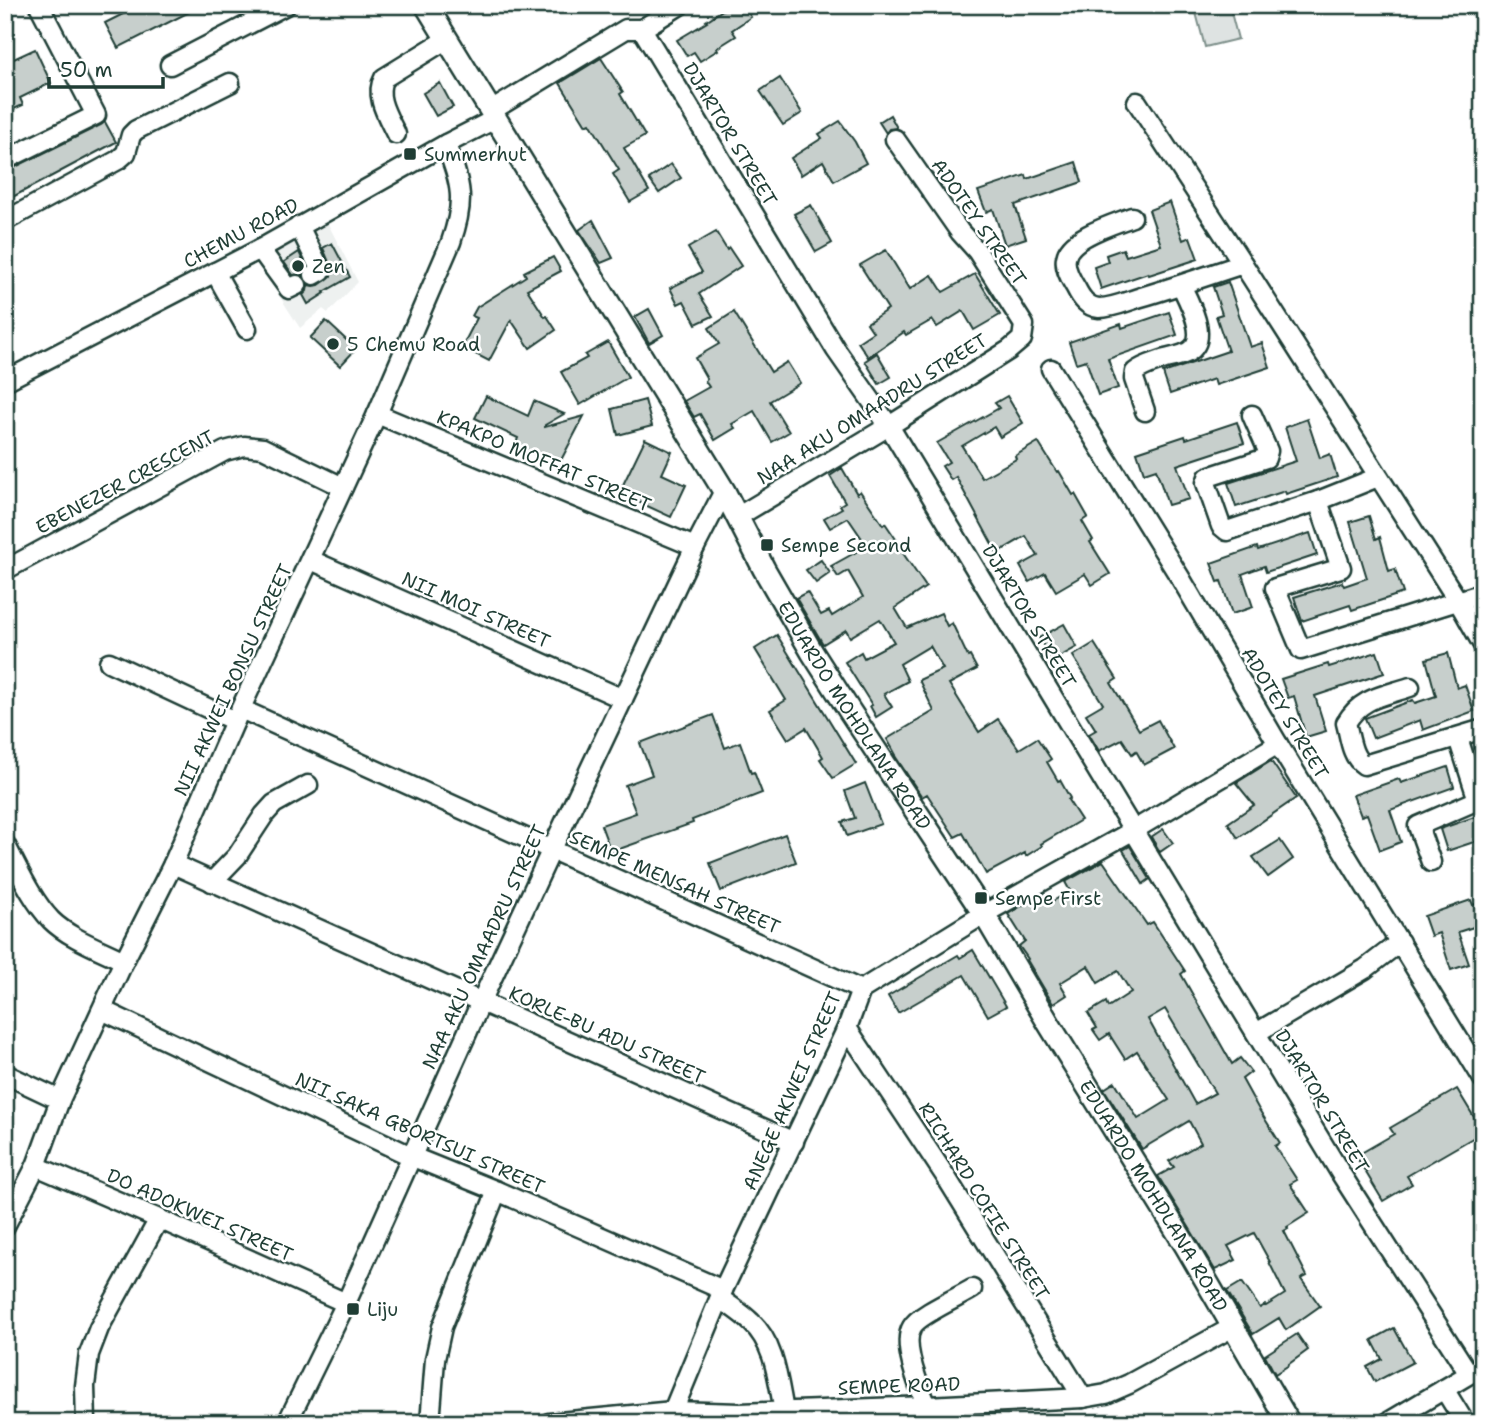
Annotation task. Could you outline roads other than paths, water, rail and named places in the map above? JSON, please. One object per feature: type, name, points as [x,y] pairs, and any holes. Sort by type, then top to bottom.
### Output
[{"type":"main road","name":"EDUARDO MOHDLANA ROAD","points":[[426,5],[724,491],[764,569],[820,664],[984,914],[1186,1246],[1289,1423]]},
{"type":"street","points":[[5,160],[96,115],[38,5]]},
{"type":"street","points":[[170,65],[286,5]]},
{"type":"street","points":[[493,115],[626,29],[642,29],[680,5]]},
{"type":"street","name":"DJARTOR STREET","points":[[642,29],[836,350],[889,426],[1341,1174],[1476,1370]]},
{"type":"street","points":[[396,134],[379,94],[380,85],[384,78],[447,40]]},
{"type":"street","points":[[5,221],[118,160],[126,153],[131,135],[136,130],[230,83]]},
{"type":"street","points":[[1137,102],[1458,601],[1483,645]]},
{"type":"street","name":"CHEMU ROAD","points":[[5,381],[260,249],[493,115]]},
{"type":"street","name":"ADOTEY STREET","points":[[895,139],[960,232],[977,251],[1024,325],[1024,332]]},
{"type":"street","name":"NII AKWEI BONSU STREET","points":[[5,1226],[36,1166],[60,1100],[124,961],[173,864],[238,715],[377,414],[451,242],[459,218],[461,191],[446,144]]},
{"type":"street","points":[[1132,217],[1093,232],[1074,244],[1066,255],[1065,265],[1080,296],[1087,304],[1098,308],[1111,306],[1243,264]]},
{"type":"street","points":[[299,226],[320,271],[314,275]]},
{"type":"street","points":[[260,249],[289,289],[297,285]]},
{"type":"street","points":[[215,272],[247,329]]},
{"type":"street","points":[[1145,411],[1134,379],[1135,372],[1142,366],[1184,354],[1194,347],[1198,338],[1197,323],[1181,285]]},
{"type":"street","name":"NAA AKU OMAADRU STREET","points":[[737,517],[1009,350],[1022,339],[1024,332]]},
{"type":"street","name":"ADOTEY STREET","points":[[1051,369],[1483,1079]]},
{"type":"street","name":"KPAKPO MOFFAT STREET","points":[[377,414],[695,547]]},
{"type":"street","points":[[1252,415],[1268,451],[1266,458],[1208,477],[1206,480],[1223,529],[1227,531],[1318,501],[1378,477]]},
{"type":"street","name":"EBENEZER CRESCENT","points":[[5,570],[225,451],[244,446],[263,448],[342,487]]},
{"type":"street","name":"NAA AKU OMAADRU STREET","points":[[287,1423],[346,1303],[552,849],[724,491]]},
{"type":"street","points":[[1318,501],[1340,568],[1275,589],[1301,650],[1483,593]]},
{"type":"street","name":"NII MOI STREET","points":[[311,559],[623,699]]},
{"type":"street","name":"SEMPE MENSAH STREET","points":[[109,662],[552,849],[861,990]]},
{"type":"street","points":[[1410,687],[1364,702],[1353,711],[1346,723],[1355,757],[1359,762],[1364,765],[1483,729]]},
{"type":"street","points":[[1431,862],[1418,826],[1478,800],[1458,738]]},
{"type":"street","name":"ANEGE AKWEI STREET","points":[[673,1417],[722,1294],[847,1028],[861,990],[984,914],[1134,831],[1278,744]]},
{"type":"street","points":[[212,882],[237,856],[274,804],[308,785]]},
{"type":"street","points":[[5,844],[32,895],[52,921],[69,933],[124,961]]},
{"type":"street","name":"KORLE-BU ADU STREET","points":[[173,864],[794,1142]]},
{"type":"street","points":[[1256,1033],[1365,969],[1400,942]]},
{"type":"street","name":"NII SAKA GBORTSUI STREET","points":[[102,1010],[413,1157],[497,1191],[722,1294],[762,1336],[771,1353],[784,1410]]},
{"type":"street","name":"RICHARD COFIE STREET","points":[[847,1028],[946,1177],[1083,1398]]},
{"type":"street","points":[[5,1074],[60,1100]]},
{"type":"street","name":"DO ADOKWEI STREET","points":[[36,1166],[346,1303]]},
{"type":"street","points":[[430,1423],[435,1359],[442,1327],[497,1191]]},
{"type":"street","points":[[86,1423],[85,1386],[89,1354],[99,1328],[159,1219]]},
{"type":"street","points":[[927,1406],[911,1358],[912,1326],[972,1289]]},
{"type":"street","name":"SEMPE ROAD","points":[[549,1423],[1083,1398],[1106,1394],[1129,1384],[1233,1327]]},
{"type":"street","points":[[1387,1423],[1476,1370]]},
{"type":"street","points":[[1444,1389],[1465,1423]]},
{"type":"place","name":"Summerhut","points":[[410,154]]},
{"type":"place","name":"Zen","points":[[298,266]]},
{"type":"place","name":"5 Chemu Road","points":[[333,344]]},
{"type":"place","name":"Sempe Second","points":[[767,545]]},
{"type":"place","name":"Sempe First","points":[[981,898]]},
{"type":"place","name":"Liju","points":[[353,1309]]}]
